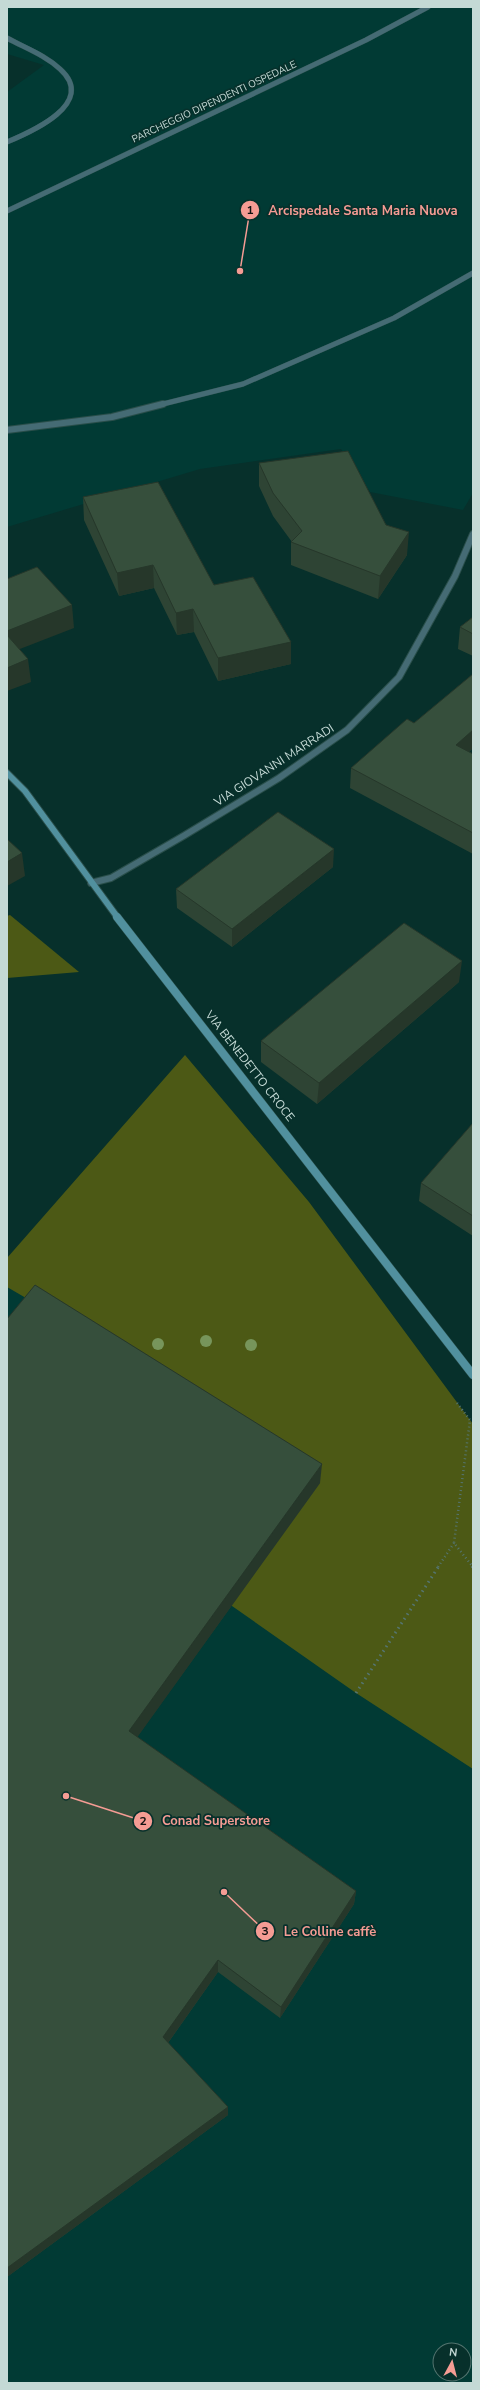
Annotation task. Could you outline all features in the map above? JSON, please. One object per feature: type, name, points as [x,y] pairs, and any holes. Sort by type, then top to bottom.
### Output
[{"type":"street","name":"PARCHEGGIO DIPENDENTI OSPEDALE","points":[[7,211],[366,40],[428,7]]},
{"type":"street","points":[[7,38],[52,64],[67,76],[70,84],[69,101],[52,120],[7,142]]},
{"type":"street","points":[[7,430],[112,417],[243,384],[394,318],[473,273]]},
{"type":"street","name":"VIA GIOVANNI MARRADI","points":[[92,883],[111,878],[185,835],[279,778],[348,730],[399,677],[455,576],[473,534]]},
{"type":"street","name":"VIA BENEDETTO CROCE","points":[[7,773],[25,791],[92,883],[473,1376]]},
{"type":"path","points":[[356,1693],[454,1543]]},
{"type":"shaded area","points":[[7,7],[473,7],[473,493],[463,510],[370,492],[341,449],[200,469],[7,527],[7,92],[44,65],[7,54]]},
{"type":"shaded area","points":[[7,1265],[473,1424],[473,2383],[7,2383]]},
{"type":"green space","points":[[10,915],[79,972],[7,978],[7,916]]},
{"type":"green space","points":[[185,1055],[309,1202],[473,1424],[473,1769],[356,1693],[232,1606],[38,1305],[7,1287],[7,1258]]},
{"type":"building","points":[[348,451],[386,525],[409,532],[380,576],[291,542],[302,531],[273,493],[259,463]]},
{"type":"building","points":[[158,482],[214,585],[253,577],[291,642],[218,658],[193,609],[176,613],[153,565],[117,573],[83,497]]},
{"type":"building","points":[[37,567],[72,605],[7,631],[7,579]]},
{"type":"building","points":[[473,617],[473,634],[460,627]]},
{"type":"building","points":[[7,635],[28,659],[7,668]]},
{"type":"building","points":[[473,674],[473,730],[456,745],[473,754],[473,833],[351,768],[407,719],[414,723]]},
{"type":"building","points":[[278,812],[334,849],[232,929],[176,889]]},
{"type":"building","points":[[7,839],[22,853],[7,862]]},
{"type":"building","points":[[404,923],[462,961],[319,1083],[261,1041]]},
{"type":"building","points":[[473,1123],[473,1216],[421,1183]]},
{"type":"building","points":[[35,1285],[322,1464],[129,1731],[356,1891],[281,2007],[218,1960],[163,2037],[228,2107],[7,2268],[7,1319]]},
{"type":"place","name":"Arcispedale Santa Maria Nuova","points":[[240,271]]},
{"type":"place","name":"Conad Superstore","points":[[66,1796]]},
{"type":"place","name":"Le Colline caffè","points":[[224,1892]]}]
